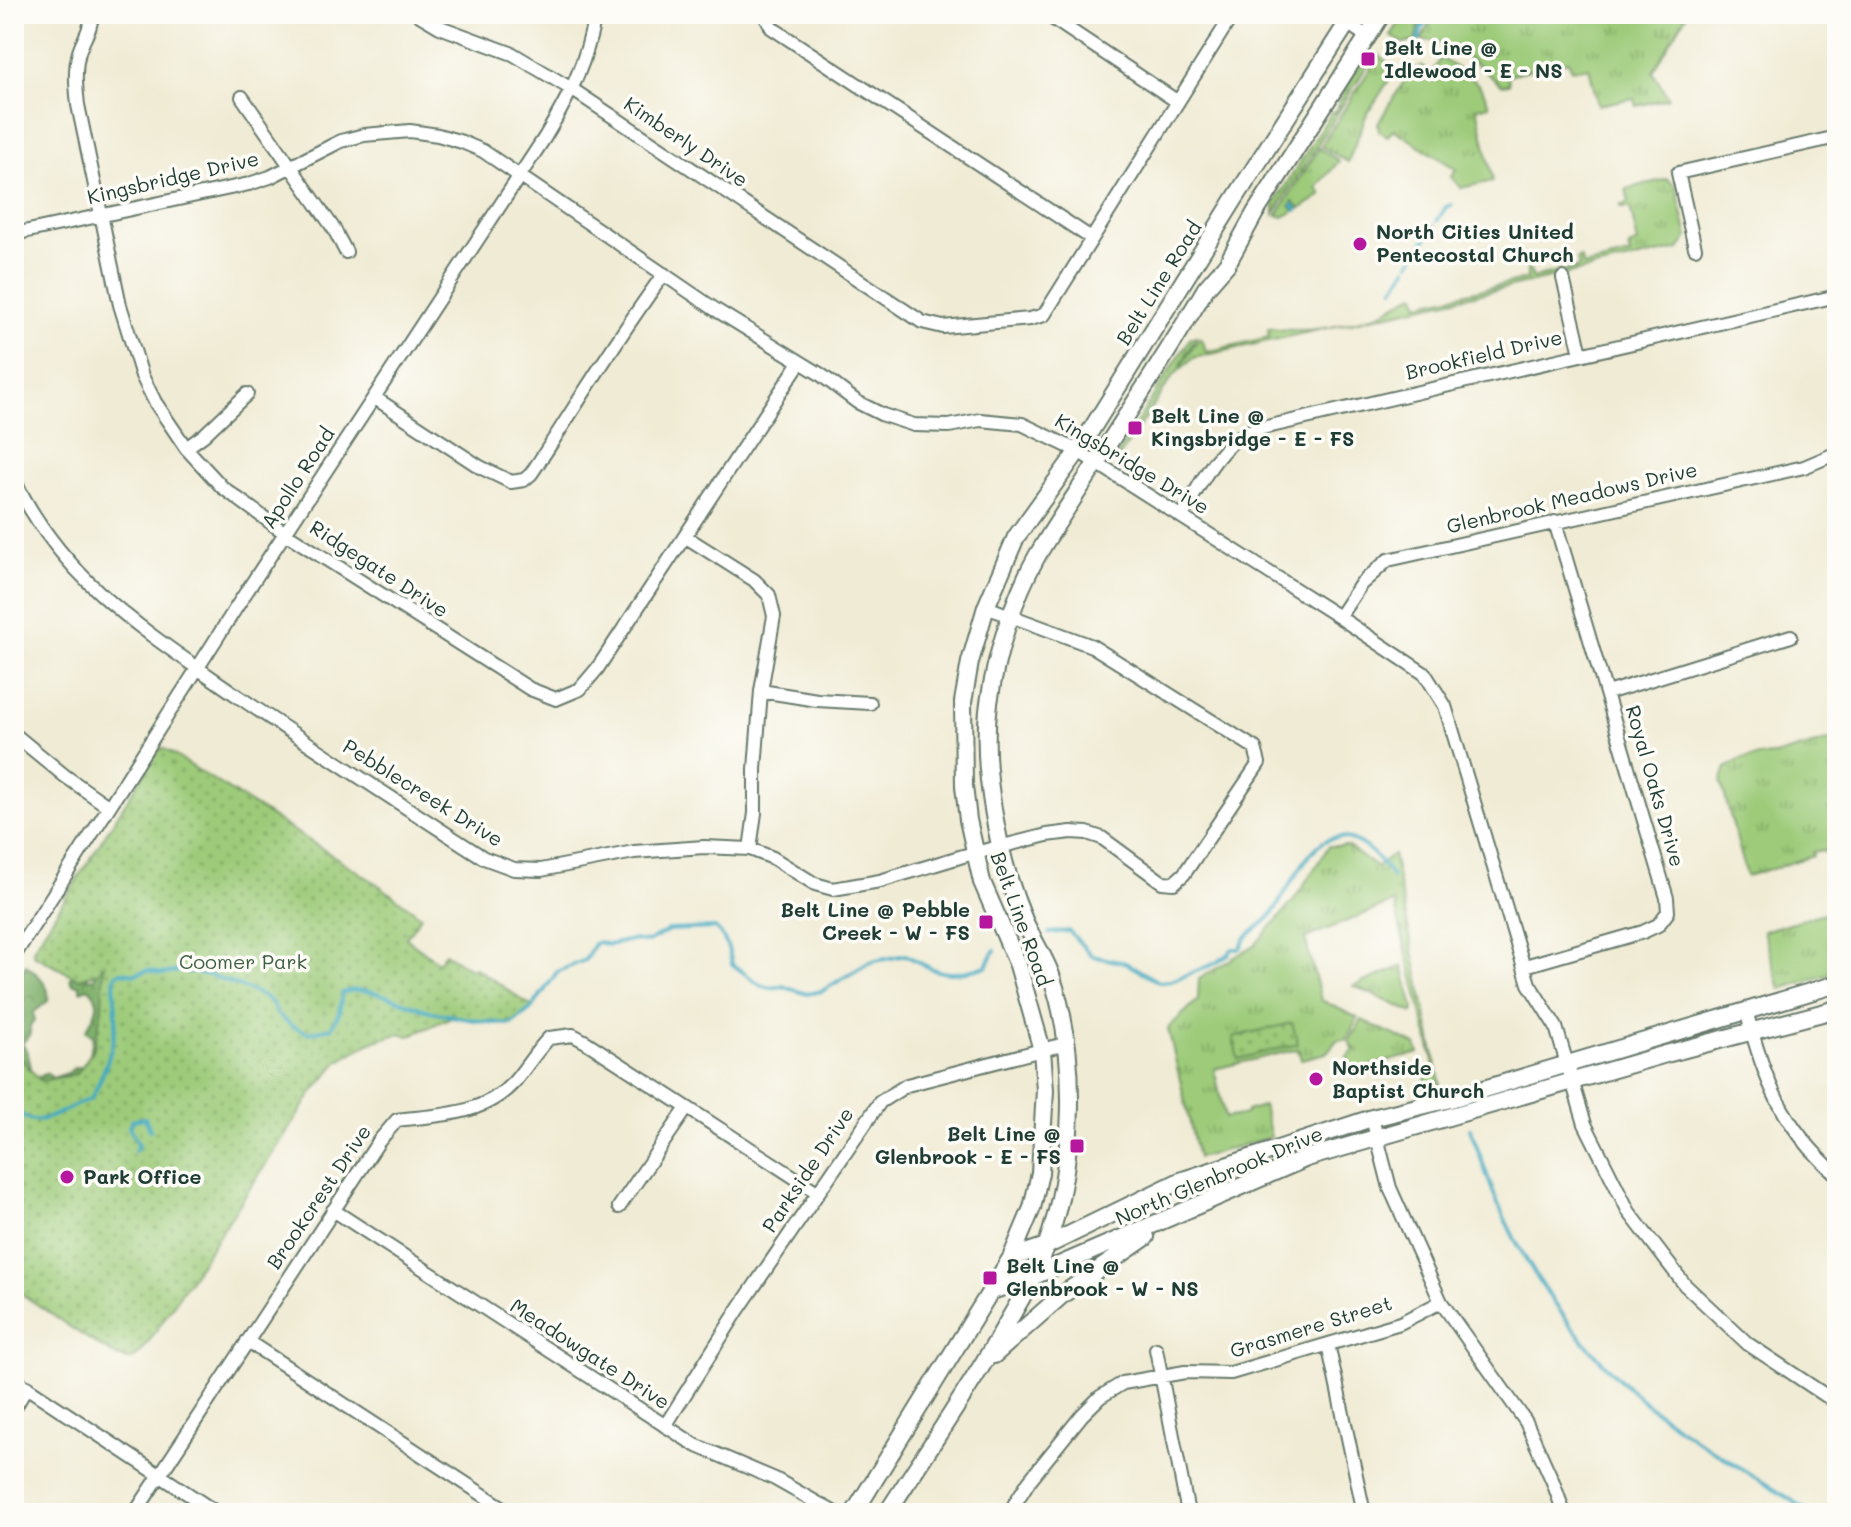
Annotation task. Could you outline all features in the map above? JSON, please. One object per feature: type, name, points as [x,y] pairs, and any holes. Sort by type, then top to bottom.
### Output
[{"type":"main road","name":"Belt Line Road","points":[[887,1513],[981,1367],[1034,1276],[1059,1200],[1066,1158],[1069,1115],[1065,1044],[1051,975],[1024,920],[1000,847],[992,805],[987,729],[994,673],[1011,618],[1037,557],[1206,288],[1227,264],[1255,213],[1382,14]]},
{"type":"main road","name":"Belt Line Road","points":[[854,1513],[1011,1258],[1032,1208],[1040,1173],[1045,1090],[1042,1050],[1018,965],[982,882],[964,786],[961,729],[967,675],[986,607],[1016,537],[1078,451],[1345,17]]},
{"type":"main road","points":[[1234,200],[1255,213]]},
{"type":"main road","name":"North Glenbrook Drive","points":[[1011,1258],[1046,1246],[1180,1181],[1372,1118],[1450,1099],[1837,984]]},
{"type":"main road","name":"North Glenbrook Drive","points":[[992,1291],[1187,1211],[1292,1163],[1752,1030],[1837,1009]]},
{"type":"main road","points":[[1059,1200],[1068,1215],[1079,1223],[1094,1223]]},
{"type":"main road","points":[[981,1367],[1062,1295],[1187,1211]]},
{"type":"street","name":"Ridgegate Drive","points":[[92,14],[75,72],[78,105],[120,305],[142,376],[155,402],[186,448],[222,487],[285,533],[530,689],[556,699],[580,689],[597,669],[800,362]]},
{"type":"street","name":"Kimberly Drive","points":[[418,14],[440,27],[513,54],[573,90],[922,322],[943,327],[1044,315],[1091,238]]},
{"type":"street","name":"Apollo Road","points":[[14,956],[18,939],[109,807],[573,90],[595,14]]},
{"type":"street","points":[[764,14],[772,28],[1091,238],[1233,14]]},
{"type":"street","points":[[1046,14],[1178,102]]},
{"type":"street","points":[[1345,17],[1368,37]]},
{"type":"street","points":[[242,97],[334,229],[346,252]]},
{"type":"street","name":"Kingsbridge Drive","points":[[14,234],[249,184],[341,141],[386,132],[438,135],[483,151],[857,402],[914,425],[949,426],[980,420],[1022,424],[1078,451],[1182,516],[1425,674],[1437,690],[1445,706],[1535,996],[1556,1027],[1585,1124],[1629,1212],[1685,1285],[1748,1344],[1837,1403]]},
{"type":"street","points":[[1695,248],[1678,173],[1837,137]]},
{"type":"street","points":[[375,398],[480,467],[511,482],[524,480],[531,474],[637,310],[664,274]]},
{"type":"street","points":[[1563,278],[1581,354]]},
{"type":"street","name":"Brookfield Drive","points":[[1182,516],[1217,457],[1230,442],[1249,431],[1837,296]]},
{"type":"street","points":[[186,448],[247,394]]},
{"type":"street","name":"Glenbrook Meadows Drive","points":[[1339,617],[1361,584],[1388,560],[1804,467],[1837,453]]},
{"type":"street","name":"Pebblecreek Drive","points":[[14,479],[53,543],[93,589],[132,623],[314,749],[474,851],[514,869],[541,870],[634,852],[704,847],[750,849],[773,858],[815,884],[833,889],[880,881],[1047,835],[1087,833],[1102,838],[1162,882],[1174,883],[1184,874],[1259,763],[1255,748],[1092,646],[1011,618]]},
{"type":"street","name":"Royal Oaks Drive","points":[[1525,966],[1643,932],[1658,925],[1668,912],[1667,898],[1555,522]]},
{"type":"street","points":[[686,537],[754,580],[769,595],[774,616],[761,691],[755,813],[750,849]]},
{"type":"street","points":[[986,607],[1011,618]]},
{"type":"street","points":[[1607,693],[1791,636]]},
{"type":"street","points":[[761,691],[817,700],[870,703]]},
{"type":"street","points":[[14,734],[109,807]]},
{"type":"street","points":[[1746,1010],[1760,1065],[1788,1119],[1808,1147],[1837,1175]]},
{"type":"street","name":"Brookcrest Drive","points":[[135,1513],[379,1141],[397,1120],[473,1110],[495,1099],[549,1038],[573,1035],[586,1042],[817,1192]]},
{"type":"street","name":"Parkside Drive","points":[[665,1426],[817,1192],[880,1102],[907,1085],[1065,1044]]},
{"type":"street","points":[[619,1207],[687,1108]]},
{"type":"street","points":[[1372,1118],[1390,1188],[1441,1302],[1526,1422],[1564,1513]]},
{"type":"street","name":"Meadowgate Drive","points":[[333,1210],[695,1445],[775,1479],[835,1513]]},
{"type":"street","name":"Grasmere Street","points":[[1009,1513],[1029,1481],[1082,1415],[1100,1397],[1123,1383],[1160,1375],[1231,1373],[1400,1323],[1441,1302]]},
{"type":"street","points":[[247,1341],[511,1513]]},
{"type":"street","points":[[1328,1344],[1364,1513]]},
{"type":"street","points":[[1156,1349],[1188,1513]]},
{"type":"street","points":[[14,1379],[217,1513]]},
{"type":"street","points":[[14,1409],[27,1387]]},
{"type":"green space","points":[[1404,14],[1427,14],[1415,42],[1403,43],[1391,36]]},
{"type":"green space","points":[[1435,14],[1687,14],[1653,72],[1669,98],[1636,106],[1634,98],[1598,105],[1589,67],[1572,70],[1568,61],[1508,75],[1509,84],[1501,85],[1455,49],[1421,40]]},
{"type":"green space","points":[[1376,54],[1274,214],[1274,204],[1331,113],[1336,111],[1352,78],[1370,56]]},
{"type":"green space","points":[[1379,55],[1391,66],[1391,77],[1366,116],[1348,162],[1321,146]]},
{"type":"green space","points":[[1441,58],[1470,77],[1486,96],[1489,105],[1477,108],[1493,181],[1461,188],[1451,177],[1456,169],[1393,129],[1388,136],[1379,131],[1378,123],[1411,70],[1422,66],[1432,72]]},
{"type":"green space","points":[[1319,148],[1339,161],[1317,187],[1322,195],[1300,209],[1293,201],[1290,206],[1295,211],[1283,217],[1277,215]]},
{"type":"green space","points":[[1667,179],[1676,186],[1688,237],[1679,249],[1356,321],[1382,313],[1416,294],[1419,304],[1527,279],[1527,269],[1533,278],[1579,267],[1577,259],[1580,257],[1584,266],[1630,255],[1629,247],[1638,243],[1630,207],[1620,206],[1629,202],[1626,189]]},
{"type":"green space","points":[[1336,326],[1193,358],[1173,376],[1116,462],[1116,455],[1191,337],[1196,337],[1180,367],[1199,338],[1206,352],[1269,337],[1268,329],[1271,328],[1296,330]]},
{"type":"green space","points":[[1837,738],[1837,849],[1825,853],[1824,850],[1812,852],[1813,856],[1747,876],[1721,782],[1726,768],[1741,759],[1781,754]]},
{"type":"green space","name":"Coomer Park","points":[[163,748],[376,883],[421,916],[406,938],[438,962],[445,953],[472,970],[474,967],[533,1007],[511,1023],[495,1024],[453,1016],[410,1036],[397,1034],[369,1043],[338,1062],[314,1091],[146,1345],[130,1360],[108,1351],[14,1289],[14,1043],[23,1062],[41,1081],[77,1074],[94,1048],[102,1009],[104,964],[99,972],[79,979],[33,955],[33,949]]},
{"type":"green space","points":[[1329,846],[1347,846],[1376,867],[1393,854],[1441,1087],[1421,1093],[1420,1090],[1434,1062],[1394,902],[1305,938],[1321,1000],[1358,1018],[1346,1040],[1337,1040],[1326,1053],[1301,1059],[1298,1049],[1214,1069],[1225,1118],[1246,1114],[1246,1111],[1263,1106],[1271,1137],[1198,1158],[1168,1028],[1198,1000],[1199,979],[1256,944],[1292,903]]},
{"type":"green space","points":[[1837,909],[1837,972],[1780,989],[1763,931]]},
{"type":"green space","points":[[136,951],[99,1069],[14,1091],[14,984],[26,965],[43,980],[48,990],[48,1001],[33,1013],[35,1020],[30,1025],[30,1035],[22,1043],[32,1072],[26,1076],[36,1079],[47,1073],[52,1078],[89,1061],[93,1036],[86,1031],[96,1009],[96,999],[88,988],[80,991],[80,985],[74,985],[71,977],[78,974],[94,978],[98,967],[96,962]]},
{"type":"green space","points":[[1403,966],[1413,1013],[1354,986]]},
{"type":"green space","points":[[1362,1020],[1416,1045],[1419,1053],[1351,1071],[1347,1057],[1356,1049],[1349,1041]]},
{"type":"green space","points":[[1292,1023],[1298,1044],[1238,1059],[1233,1037]]},
{"type":"waterway","points":[[1418,41],[1431,14]]},
{"type":"waterway","points":[[1293,205],[1297,210]]},
{"type":"waterway","points":[[1437,221],[1446,207],[1452,205]]},
{"type":"waterway","points":[[1410,263],[1434,226]]},
{"type":"waterway","points":[[1394,288],[1407,268]]},
{"type":"waterway","points":[[1049,933],[1069,931],[1092,956],[1126,963],[1159,982],[1171,981],[1216,963],[1232,949],[1239,949],[1245,939],[1272,914],[1312,852],[1327,840],[1337,837],[1356,841],[1373,854],[1392,877]]},
{"type":"waterway","points":[[14,1104],[21,1114],[40,1120],[91,1099],[113,1041],[116,1014],[114,982],[115,976],[121,972],[135,974],[149,970],[162,974],[178,971],[210,975],[264,996],[277,1014],[308,1033],[331,1028],[339,1013],[342,993],[353,990],[377,993],[437,1013],[511,1024],[532,1008],[557,972],[585,960],[594,944],[608,945],[632,940],[648,942],[669,930],[715,928],[724,940],[732,964],[760,985],[771,988],[782,986],[807,994],[822,991],[870,962],[906,955],[928,967],[954,973],[987,966],[995,950]]},
{"type":"waterway","points":[[135,1151],[139,1145],[129,1127],[133,1120],[145,1118],[150,1130]]},
{"type":"waterway","points":[[1470,1129],[1498,1205],[1517,1243],[1550,1297],[1589,1347],[1657,1412],[1811,1513]]},
{"type":"place","name":"Belt Line @ Idlewood - E - NS","points":[[1368,59]]},
{"type":"place","name":"North Cities United Pentecostal Church","points":[[1360,244]]},
{"type":"place","name":"Belt Line @ Kingsbridge - E - FS","points":[[1135,428]]},
{"type":"place","name":"Belt Line @ Pebble Creek - W - FS","points":[[986,922]]},
{"type":"place","name":"Northside Baptist Church","points":[[1316,1079]]},
{"type":"place","name":"Belt Line @ Glenbrook - E - FS","points":[[1077,1146]]},
{"type":"place","name":"Park Office","points":[[67,1177]]},
{"type":"place","name":"Belt Line @ Glenbrook - W - NS","points":[[990,1278]]}]
